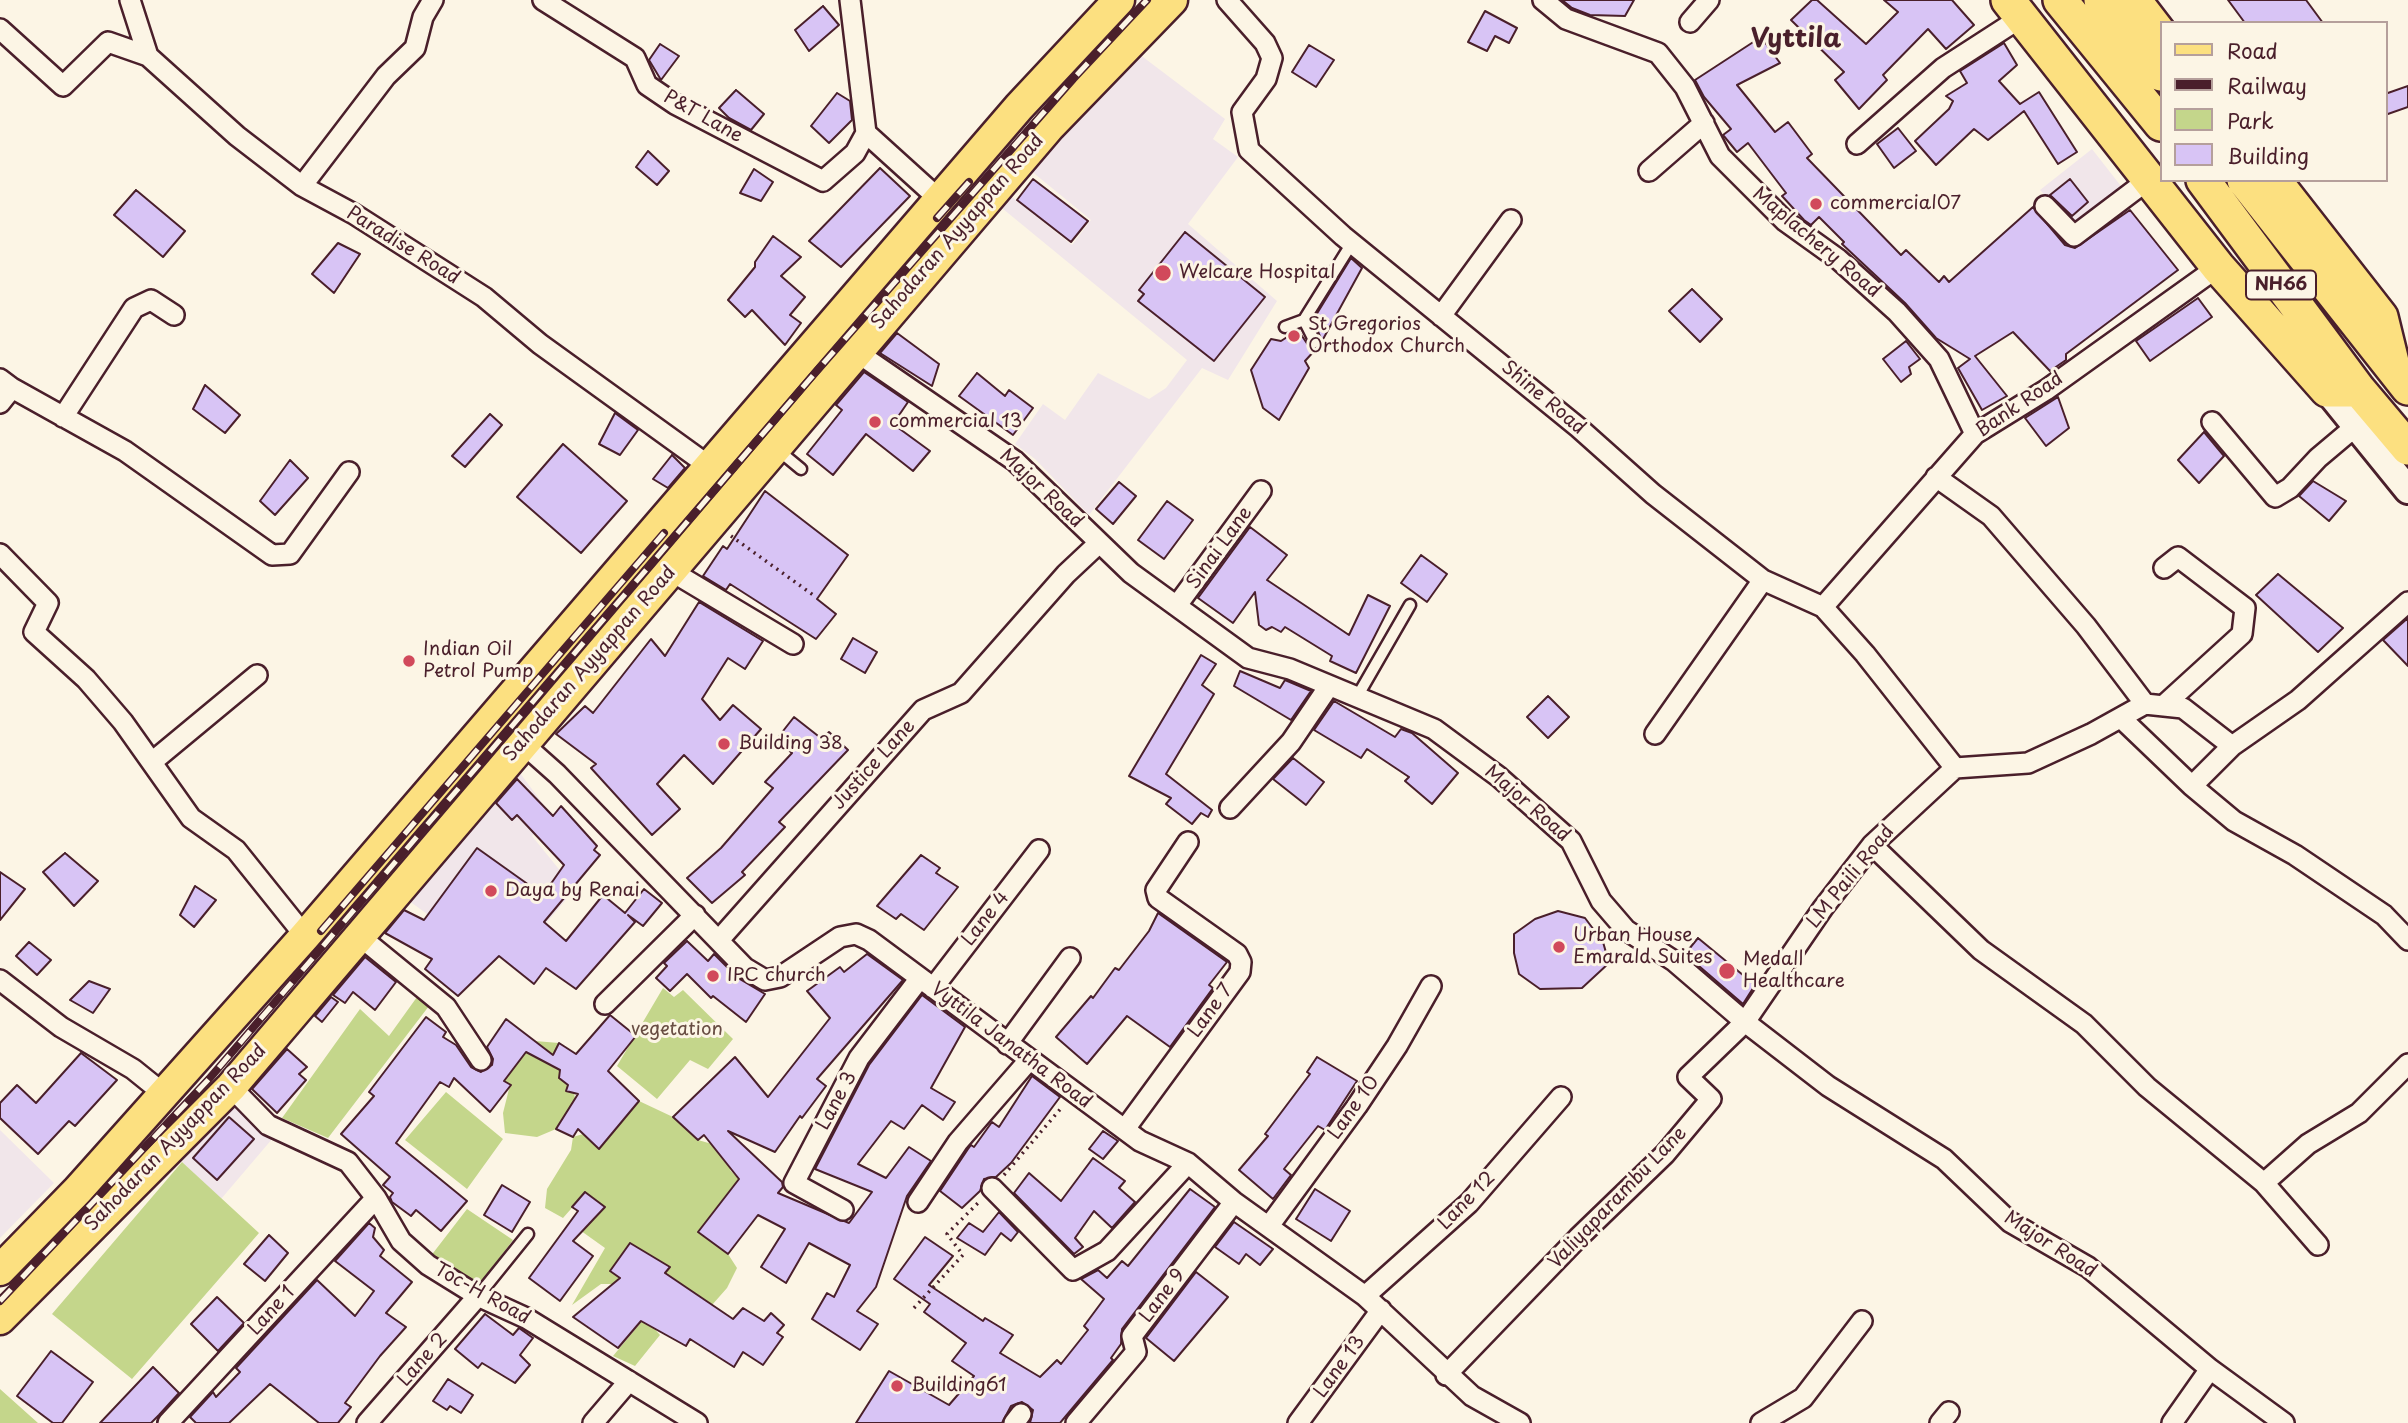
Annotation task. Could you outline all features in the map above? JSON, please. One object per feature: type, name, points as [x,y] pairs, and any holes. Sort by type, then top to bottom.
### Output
[{"type":"highway","points":[[2060,0],[2151,85]]},
{"type":"highway","points":[[2101,0],[2151,85],[2160,120]]},
{"type":"highway","points":[[2134,0],[2160,34]]},
{"type":"highway","points":[[2015,8],[2218,267],[2343,390]]},
{"type":"highway","name":"NH66","points":[[2204,182],[2343,390],[2408,448]]},
{"type":"highway","name":"NH66","points":[[2246,182],[2403,368]]},
{"type":"highway","points":[[2276,182],[2381,317],[2403,368]]},
{"type":"main road","name":"Sahodaran Ayyappan Road","points":[[0,1319],[231,1087],[855,351],[1050,126],[1172,0]]},
{"type":"main road","name":"Sahodaran Ayyappan Road","points":[[0,1270],[62,1206],[305,936],[1019,107],[1114,5]]},
{"type":"main road","points":[[1114,5],[1136,37]]},
{"type":"main road","points":[[62,1206],[88,1229]]},
{"type":"street","points":[[130,0],[148,56]]},
{"type":"street","points":[[302,186],[386,76],[415,48],[423,17],[433,0]]},
{"type":"street","name":"P&T Lane","points":[[543,0],[635,58],[647,85],[675,104],[823,181],[855,153],[866,133]]},
{"type":"street","points":[[850,0],[866,133],[940,200]]},
{"type":"street","name":"Shine Road","points":[[1227,0],[1265,43],[1272,58],[1266,79],[1242,112],[1249,150],[1352,243],[1579,428],[1653,494],[1763,580],[1823,607],[1955,768]]},
{"type":"street","name":"Maplachery Road","points":[[1543,0],[1566,19],[1658,53],[1685,87],[1720,156],[1785,221],[1838,259],[1897,312],[1939,359],[1975,434]]},
{"type":"street","points":[[1690,22],[1709,0]]},
{"type":"street","points":[[1857,144],[2015,8]]},
{"type":"street","points":[[0,29],[63,86],[108,42],[148,56]]},
{"type":"street","name":"Paradise Road","points":[[148,56],[237,136],[302,186],[354,214],[484,296],[540,344],[709,466]]},
{"type":"street","points":[[1650,171],[1703,123]]},
{"type":"street","points":[[2045,206],[2074,236],[2148,180]]},
{"type":"street","points":[[1441,316],[1511,220]]},
{"type":"street","name":"Bank Road","points":[[1823,607],[1975,434],[2046,390],[2218,267]]},
{"type":"street","points":[[63,417],[134,308],[151,300],[174,315]]},
{"type":"street","name":"Major Road","points":[[855,351],[1015,461],[1131,573],[1178,604],[1248,659],[1290,670],[1434,729],[1499,777],[1571,841],[1601,901],[1626,930],[1674,961],[1745,1022],[1828,1086],[1944,1159],[2010,1222],[2088,1267],[2210,1369],[2284,1423]]},
{"type":"street","points":[[4,390],[63,417],[125,451],[272,555],[290,554],[349,471]]},
{"type":"street","points":[[2343,390],[2357,426],[2408,490]]},
{"type":"street","points":[[2212,422],[2275,497],[2290,488],[2318,458],[2357,426]]},
{"type":"street","points":[[1936,477],[1991,516],[2154,705],[2183,708],[2232,746]]},
{"type":"street","name":"Sinai Lane","points":[[1178,604],[1261,491]]},
{"type":"street","name":"Justice Lane","points":[[719,940],[923,710],[961,693],[1066,574],[1098,544]]},
{"type":"street","points":[[0,554],[48,603],[34,632],[86,679],[152,762],[191,818],[236,850],[305,936]]},
{"type":"street","points":[[1955,768],[2028,763],[2154,705],[2242,634],[2245,608],[2178,556],[2164,568]]},
{"type":"street","points":[[671,571],[793,644]]},
{"type":"street","points":[[1655,734],[1763,580]]},
{"type":"street","points":[[2192,786],[2232,746],[2298,700],[2408,602]]},
{"type":"street","points":[[152,762],[257,675]]},
{"type":"street","points":[[1230,808],[1291,743],[1329,686]]},
{"type":"street","points":[[2121,718],[2192,786],[2234,821],[2295,855],[2384,915],[2408,940]]},
{"type":"street","name":"Vyttila Janatha Road","points":[[522,742],[557,774],[745,968],[765,980],[780,976],[840,937],[856,934],[869,940],[1140,1141],[1188,1163],[1234,1202],[1365,1296],[1446,1375],[1472,1396],[1520,1423]]},
{"type":"street","name":"LM Paili Road","points":[[1745,1022],[1823,908],[1872,845],[1955,768]]},
{"type":"street","name":"Lane 7","points":[[1125,1129],[1240,972],[1241,962],[1237,954],[1158,898],[1156,890],[1188,842]]},
{"type":"street","points":[[1872,845],[1981,950],[2084,1024],[2147,1087],[2264,1183],[2318,1245]]},
{"type":"street","name":"Lane 4","points":[[926,983],[1039,850]]},
{"type":"street","points":[[605,1004],[695,915]]},
{"type":"street","points":[[358,935],[446,1007],[481,1060]]},
{"type":"street","points":[[1007,1044],[1070,958]]},
{"type":"street","points":[[0,980],[61,1027],[133,1069],[164,1094]]},
{"type":"street","name":"Lane 3","points":[[843,1210],[794,1183],[859,1059],[926,983]]},
{"type":"street","name":"Lane 10","points":[[1269,1226],[1357,1106],[1397,1046],[1432,986]]},
{"type":"street","name":"Valiyaparambu Lane","points":[[1446,1375],[1578,1238],[1665,1154],[1711,1099],[1688,1077],[1745,1022]]},
{"type":"street","points":[[918,1202],[958,1142],[1030,1059]]},
{"type":"street","points":[[2264,1183],[2308,1144],[2359,1113],[2408,1064]]},
{"type":"street","name":"Toc-H Road","points":[[231,1087],[268,1125],[348,1162],[376,1198],[401,1241],[428,1265],[478,1296],[526,1318],[697,1423]]},
{"type":"street","name":"Lane 12","points":[[1365,1296],[1469,1203],[1561,1097]]},
{"type":"street","points":[[992,1188],[1073,1270],[1107,1251],[1188,1163]]},
{"type":"street","name":"Lane 1","points":[[167,1423],[376,1198]]},
{"type":"street","name":"Lane 9","points":[[1076,1423],[1136,1352],[1132,1336],[1234,1202]]},
{"type":"street","name":"Lane 2","points":[[367,1423],[478,1296]]},
{"type":"street","name":"Lane 13","points":[[1298,1423],[1381,1310]]},
{"type":"street","points":[[1761,1423],[1803,1398],[1862,1321]]},
{"type":"street","points":[[2172,1423],[2210,1369]]},
{"type":"street","points":[[593,1423],[629,1381]]},
{"type":"lane","points":[[1286,327],[1304,320],[1352,243]]},
{"type":"lane","points":[[1304,320],[1315,342]]},
{"type":"lane","points":[[775,447],[801,469]]},
{"type":"lane","points":[[1357,697],[1410,605]]},
{"type":"lane","points":[[478,1296],[528,1234]]},
{"type":"path","points":[[712,522],[816,597]]},
{"type":"shaded area","name":"Welcare Hospital","points":[[1139,54],[1225,119],[1213,139],[1238,157],[1188,224],[1277,301],[1228,380],[1202,368],[1089,515],[1035,459],[1015,444],[1043,404],[1065,420],[1098,373],[1149,399],[1166,388],[1187,360],[997,204],[1007,193],[1072,245],[1091,220],[1030,170]]},
{"type":"shaded area","points":[[2092,149],[2124,190],[2075,226],[2040,190]]},
{"type":"shaded area","name":"Daya by Renai","points":[[517,769],[549,812],[532,836],[575,889],[542,928],[470,945],[405,898]]},
{"type":"shaded area","points":[[231,1103],[261,1132],[273,1138],[221,1199],[182,1162]]},
{"type":"shaded area","points":[[0,1130],[54,1183],[0,1238]]},
{"type":"green space","name":"vegetation","points":[[663,988],[674,997],[683,990],[733,1039],[708,1069],[690,1060],[657,1099],[617,1066]]},
{"type":"green space","points":[[417,997],[429,1006],[328,1138],[282,1118],[360,1009],[389,1036]]},
{"type":"green space","points":[[535,1041],[559,1043],[559,1078],[568,1085],[566,1091],[574,1093],[575,1099],[556,1129],[537,1137],[505,1133],[503,1113],[510,1085],[483,1069],[489,1044],[517,1064]]},
{"type":"green space","points":[[446,1092],[503,1139],[467,1189],[405,1140]]},
{"type":"green space","points":[[639,1101],[673,1117],[698,1140],[740,1152],[730,1170],[766,1207],[733,1186],[722,1200],[745,1224],[745,1232],[715,1209],[699,1232],[728,1254],[737,1268],[727,1288],[712,1305],[653,1327],[660,1335],[635,1366],[613,1356],[648,1314],[651,1292],[669,1267],[630,1243],[611,1271],[619,1277],[614,1284],[601,1284],[572,1305],[605,1248],[570,1223],[579,1212],[585,1193],[563,1218],[545,1208],[547,1189],[571,1150],[573,1137],[583,1134],[599,1149]]},
{"type":"green space","points":[[182,1162],[259,1233],[132,1379],[52,1314]]},
{"type":"green space","points":[[467,1209],[513,1240],[480,1284],[430,1257]]},
{"type":"green space","points":[[0,1389],[38,1423],[0,1423]]},
{"type":"building","points":[[1562,0],[1634,0],[1625,16],[1590,15],[1572,8]]},
{"type":"building","points":[[1812,0],[1817,0],[1866,44],[1898,12],[1884,0],[1952,0],[1974,25],[1946,49],[1928,29],[1883,75],[1887,80],[1859,109],[1835,80],[1844,72],[1791,20]]},
{"type":"building","points":[[2228,0],[2306,0],[2322,21],[2244,21]]},
{"type":"building","points":[[823,6],[839,25],[809,51],[795,30]]},
{"type":"building","points":[[1485,11],[1517,28],[1509,43],[1495,36],[1487,51],[1468,42]]},
{"type":"building","points":[[1761,37],[1780,63],[1737,85],[1775,132],[1788,122],[1812,154],[1807,158],[1901,255],[1906,250],[1939,282],[1944,276],[1949,282],[2033,207],[2065,245],[2075,248],[2130,210],[2178,270],[2066,354],[2066,360],[2050,371],[2013,332],[1975,356],[2007,396],[1982,410],[1958,368],[1970,359],[1936,338],[1905,303],[1842,244],[1844,242],[1819,217],[1811,225],[1804,220],[1782,196],[1786,193],[1748,143],[1737,152],[1723,135],[1731,129],[1704,97],[1695,80]]},
{"type":"building","points":[[2004,43],[2017,65],[1999,81],[2020,104],[2039,92],[2077,152],[2058,164],[2024,111],[1988,140],[1974,129],[1936,165],[1915,141],[1949,109],[1953,101],[1946,96],[1967,83],[1960,71]]},
{"type":"building","points":[[660,44],[679,56],[661,80],[649,60]]},
{"type":"building","points":[[1309,45],[1334,60],[1316,87],[1292,72]]},
{"type":"building","points":[[2408,86],[2408,107],[2387,114],[2387,93]]},
{"type":"building","points":[[736,90],[764,114],[751,130],[729,118],[719,108]]},
{"type":"building","points":[[837,93],[850,101],[852,120],[829,143],[811,126]]},
{"type":"building","points":[[1898,128],[1916,151],[1894,168],[1877,144]]},
{"type":"building","points":[[648,151],[669,171],[657,185],[636,167]]},
{"type":"building","points":[[880,168],[910,196],[841,267],[809,241]]},
{"type":"building","points":[[754,169],[773,182],[761,201],[740,193]]},
{"type":"building","points":[[1033,179],[1088,221],[1071,242],[1017,200]]},
{"type":"building","points":[[2070,179],[2088,202],[2072,216],[2050,195]]},
{"type":"building","points":[[136,190],[185,231],[163,257],[114,215]]},
{"type":"building","points":[[1185,232],[1265,297],[1214,361],[1138,301],[1144,294],[1139,290]]},
{"type":"building","points":[[773,236],[801,257],[781,276],[805,297],[790,315],[801,323],[785,345],[752,310],[745,317],[728,300],[755,267],[755,262]]},
{"type":"building","points":[[338,243],[360,254],[334,293],[312,274]]},
{"type":"building","points":[[1351,258],[1362,268],[1322,341],[1313,320]]},
{"type":"building","points":[[1692,289],[1722,319],[1700,342],[1669,311]]},
{"type":"building","points":[[2198,298],[2212,317],[2150,361],[2136,341]]},
{"type":"building","name":"St Gregorios Orthodox Church","points":[[1298,330],[1310,348],[1316,349],[1305,361],[1309,368],[1279,420],[1263,408],[1251,370],[1271,339],[1281,341]]},
{"type":"building","points":[[897,333],[939,364],[932,386],[880,353]]},
{"type":"building","points":[[1906,341],[1920,359],[1909,367],[1911,374],[1901,382],[1883,359]]},
{"type":"building","points":[[864,372],[908,402],[893,424],[930,451],[913,471],[866,434],[833,475],[807,454],[842,410],[836,405]]},
{"type":"building","points":[[977,373],[1005,396],[1009,390],[1033,408],[1013,435],[959,396]]},
{"type":"building","points":[[205,385],[240,415],[225,433],[193,409]]},
{"type":"building","points":[[2058,397],[2069,428],[2046,446],[2025,418]]},
{"type":"building","points":[[615,413],[638,430],[620,455],[599,444]]},
{"type":"building","points":[[490,414],[502,425],[465,467],[452,456]]},
{"type":"building","points":[[2204,432],[2224,456],[2199,483],[2178,460]]},
{"type":"building","points":[[563,444],[627,501],[581,553],[517,497]]},
{"type":"building","points":[[672,455],[685,468],[668,488],[653,479]]},
{"type":"building","points":[[290,460],[308,478],[275,515],[260,501]]},
{"type":"building","points":[[2313,481],[2346,501],[2329,521],[2299,496]]},
{"type":"building","points":[[1119,482],[1136,496],[1113,524],[1096,509]]},
{"type":"building","points":[[765,491],[848,555],[817,599],[836,614],[816,639],[730,584],[726,590],[703,576],[723,546],[727,549]]},
{"type":"building","points":[[1167,501],[1193,520],[1164,559],[1138,540]]},
{"type":"building","points":[[1250,527],[1287,555],[1267,580],[1349,635],[1368,595],[1390,606],[1356,673],[1330,661],[1332,656],[1285,627],[1281,632],[1272,627],[1266,630],[1259,625],[1255,592],[1233,623],[1198,598]]},
{"type":"building","points":[[1421,555],[1447,574],[1427,602],[1401,583]]},
{"type":"building","points":[[2278,574],[2343,628],[2318,652],[2256,595]]},
{"type":"building","points":[[699,602],[763,641],[745,669],[728,658],[702,699],[720,720],[733,705],[761,729],[713,784],[684,755],[657,784],[680,809],[652,835],[591,768],[596,764],[556,734],[585,706],[593,713],[651,639],[665,656]]},
{"type":"building","points":[[2408,618],[2408,666],[2383,640]]},
{"type":"building","points":[[853,638],[877,652],[865,673],[841,659]]},
{"type":"building","points":[[1201,655],[1216,664],[1202,685],[1214,694],[1166,774],[1212,810],[1208,817],[1201,813],[1192,824],[1166,804],[1171,798],[1129,776]]},
{"type":"building","points":[[1240,671],[1280,688],[1285,680],[1311,691],[1291,720],[1234,686]]},
{"type":"building","points":[[1548,696],[1569,717],[1548,738],[1527,717]]},
{"type":"building","points":[[1334,701],[1395,737],[1401,729],[1412,733],[1458,773],[1432,804],[1405,781],[1409,777],[1367,749],[1361,758],[1314,730]]},
{"type":"building","points":[[794,717],[822,739],[829,732],[848,750],[779,822],[785,827],[742,872],[745,875],[712,903],[687,878],[721,848],[773,788],[765,782],[792,753],[776,740]]},
{"type":"building","points":[[1293,758],[1324,782],[1306,805],[1273,779]]},
{"type":"building","points":[[517,779],[553,816],[561,806],[597,846],[594,850],[600,855],[544,922],[566,941],[603,895],[625,913],[644,889],[662,903],[643,926],[628,915],[635,922],[576,989],[546,968],[534,984],[499,956],[458,996],[425,969],[432,959],[385,933],[404,910],[424,920],[477,848],[543,895],[564,865],[517,815],[512,820],[496,803]]},
{"type":"building","points":[[65,853],[98,881],[74,906],[43,872]]},
{"type":"building","points":[[921,855],[940,868],[936,873],[958,887],[924,930],[901,914],[896,919],[877,906]]},
{"type":"building","points":[[0,872],[25,889],[0,920]]},
{"type":"building","points":[[195,886],[216,900],[194,927],[180,915]]},
{"type":"building","name":"Urban House Emarald Suites","points":[[1558,911],[1585,918],[1603,942],[1609,963],[1582,988],[1540,989],[1519,974],[1514,953],[1514,934],[1535,919]]},
{"type":"building","points":[[1158,913],[1227,962],[1209,985],[1213,988],[1170,1047],[1127,1016],[1087,1064],[1056,1037],[1091,996],[1093,998],[1115,968],[1119,970],[1149,931]]},
{"type":"building","points":[[1698,938],[1755,985],[1743,1004],[1685,954]]},
{"type":"building","points":[[687,941],[708,961],[714,954],[738,978],[765,994],[746,1022],[713,996],[711,998],[687,974],[670,991],[656,978],[667,966],[664,963]]},
{"type":"building","points":[[29,942],[51,960],[37,975],[16,956]]},
{"type":"building","points":[[867,954],[903,980],[817,1079],[826,1086],[802,1118],[800,1116],[775,1152],[728,1131],[782,1182],[783,1187],[778,1193],[849,1223],[872,1192],[815,1169],[869,1065],[922,995],[965,1027],[931,1088],[955,1102],[943,1120],[922,1105],[904,1129],[891,1121],[858,1164],[886,1178],[909,1147],[931,1161],[907,1196],[876,1287],[857,1311],[878,1324],[860,1350],[812,1319],[827,1293],[834,1297],[850,1265],[809,1243],[786,1283],[761,1267],[785,1229],[758,1215],[728,1254],[698,1232],[739,1179],[704,1135],[698,1140],[673,1117],[735,1057],[768,1097],[830,1018],[807,991],[840,967],[844,972]]},
{"type":"building","points":[[365,957],[396,982],[375,1010],[353,992],[345,1003],[333,995]]},
{"type":"building","points":[[89,981],[110,989],[93,1013],[70,1000]]},
{"type":"building","points":[[331,997],[338,1002],[322,1022],[315,1016]]},
{"type":"building","points":[[610,1015],[636,1036],[608,1071],[639,1101],[599,1149],[578,1129],[573,1137],[556,1129],[578,1094],[566,1091],[568,1085],[559,1078],[560,1070],[526,1052],[504,1081],[511,1085],[490,1112],[454,1078],[449,1087],[440,1082],[396,1143],[467,1201],[441,1231],[416,1210],[411,1216],[392,1202],[390,1197],[393,1193],[383,1185],[390,1177],[341,1134],[374,1096],[369,1092],[426,1017],[446,1032],[443,1037],[456,1045],[471,1067],[481,1072],[492,1065],[493,1059],[487,1047],[506,1019],[553,1055],[559,1043],[576,1054]]},
{"type":"building","points":[[287,1049],[307,1067],[299,1074],[306,1080],[277,1113],[252,1089]]},
{"type":"building","points":[[81,1053],[117,1080],[75,1126],[69,1121],[38,1154],[0,1118],[0,1103],[17,1085],[36,1103]]},
{"type":"building","points":[[1317,1057],[1357,1081],[1325,1130],[1318,1126],[1284,1169],[1291,1175],[1273,1199],[1239,1170],[1268,1136],[1265,1134],[1310,1074],[1307,1072]]},
{"type":"building","points":[[1032,1076],[1060,1097],[1011,1163],[996,1177],[984,1179],[980,1191],[962,1208],[940,1191],[971,1145],[974,1147],[992,1122],[999,1127]]},
{"type":"building","points":[[229,1117],[254,1139],[217,1180],[193,1158]]},
{"type":"building","points":[[1103,1131],[1118,1141],[1103,1159],[1089,1149]]},
{"type":"building","points":[[1093,1158],[1125,1181],[1119,1188],[1135,1202],[1112,1228],[1094,1211],[1075,1238],[1083,1247],[1074,1254],[1014,1193],[1029,1173],[1061,1201]]},
{"type":"building","points":[[502,1185],[530,1202],[512,1232],[484,1215]]},
{"type":"building","points":[[1190,1189],[1215,1207],[1122,1329],[1121,1344],[1111,1358],[1113,1360],[1060,1423],[1030,1423],[1033,1410],[1022,1402],[1011,1406],[1002,1423],[856,1423],[889,1371],[949,1405],[974,1376],[952,1361],[966,1343],[924,1312],[930,1304],[894,1279],[925,1237],[953,1256],[929,1285],[983,1321],[985,1318],[1013,1335],[1000,1353],[1040,1377],[1057,1360],[1061,1364],[1088,1330],[1084,1326],[1104,1299],[1081,1279],[1098,1270],[1107,1278],[1122,1261],[1128,1266]]},
{"type":"building","points":[[1315,1189],[1350,1211],[1331,1241],[1296,1219]]},
{"type":"building","points":[[585,1192],[605,1207],[573,1241],[593,1256],[560,1301],[529,1278],[578,1211],[572,1207]]},
{"type":"building","points":[[999,1212],[1018,1232],[1011,1241],[1001,1233],[985,1255],[957,1238],[969,1223],[983,1232]]},
{"type":"building","points":[[1234,1222],[1273,1249],[1260,1265],[1246,1254],[1239,1264],[1215,1247]]},
{"type":"building","points":[[369,1223],[375,1228],[373,1237],[384,1250],[380,1256],[412,1282],[386,1313],[406,1327],[380,1356],[345,1403],[351,1407],[338,1423],[319,1423],[270,1384],[229,1423],[196,1423],[190,1417],[213,1392],[216,1397],[240,1372],[236,1368],[317,1280],[355,1316],[374,1291],[335,1261]]},
{"type":"building","points":[[269,1235],[288,1253],[265,1281],[244,1264]]},
{"type":"building","points":[[630,1243],[670,1267],[665,1273],[733,1319],[743,1308],[764,1321],[771,1313],[784,1325],[777,1333],[783,1337],[763,1365],[743,1352],[734,1367],[690,1339],[686,1346],[641,1321],[618,1348],[573,1317],[620,1278],[610,1271]]},
{"type":"building","points":[[1196,1272],[1228,1297],[1174,1361],[1146,1338]]},
{"type":"building","points":[[217,1297],[244,1323],[218,1351],[191,1324]]},
{"type":"building","points":[[485,1314],[513,1335],[519,1328],[533,1338],[520,1355],[530,1365],[515,1383],[482,1363],[478,1368],[455,1349]]},
{"type":"building","points":[[51,1351],[93,1382],[62,1423],[53,1423],[17,1396]]},
{"type":"building","points":[[153,1367],[179,1393],[159,1415],[151,1423],[100,1423]]},
{"type":"building","points":[[448,1379],[473,1395],[461,1413],[450,1406],[447,1410],[433,1401]]},
{"type":"railway","points":[[0,1301],[209,1079],[815,373],[1073,79],[1147,0]]},
{"type":"railway","points":[[937,218],[969,182]]},
{"type":"railway","points":[[321,931],[664,533]]},
{"type":"place","name":"commercial07","points":[[1816,204]]},
{"type":"place","name":"Welcare Hospital","points":[[1163,273]]},
{"type":"place","name":"St Gregorios Orthodox Church","points":[[1294,336]]},
{"type":"place","name":"commercial 13","points":[[875,422]]},
{"type":"place","name":"Indian Oil Petrol Pump","points":[[409,661]]},
{"type":"place","name":"Building 38","points":[[724,744]]},
{"type":"place","name":"Daya by Renai","points":[[491,891]]},
{"type":"place","name":"Urban House Emarald Suites","points":[[1559,947]]},
{"type":"place","name":"Medall Healthcare","points":[[1727,971]]},
{"type":"place","name":"IPC church","points":[[713,976]]},
{"type":"place","name":"Building61","points":[[897,1386]]},
{"type":"district","name":"Vyttila","points":[[1796,40]]}]
